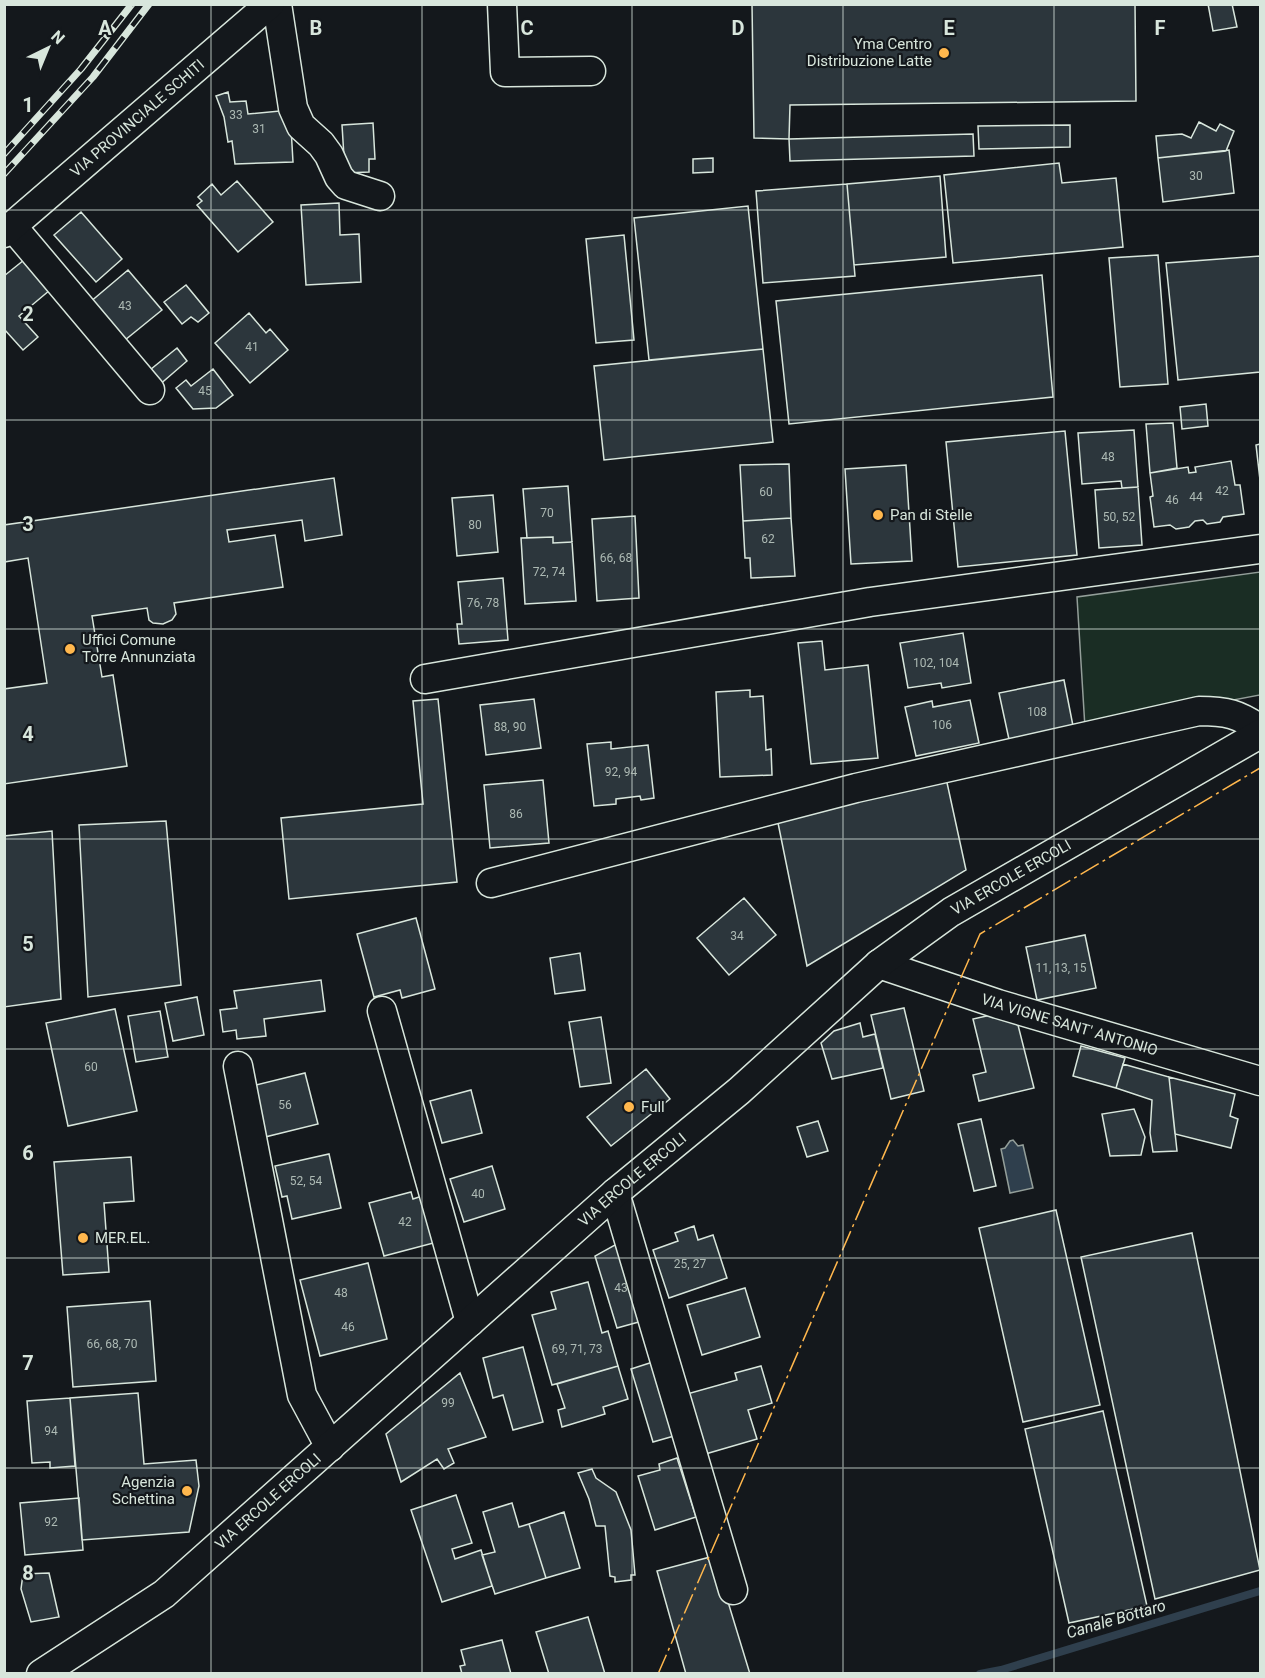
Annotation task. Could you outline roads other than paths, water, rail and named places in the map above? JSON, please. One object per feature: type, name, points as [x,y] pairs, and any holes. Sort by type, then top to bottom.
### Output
[{"type":"street","name":"VIA PROVINCIALE SCHITI","points":[[8,229],[270,4]]},
{"type":"street","points":[[277,4],[293,108],[301,126],[321,144],[339,177],[346,185],[380,196]]},
{"type":"street","points":[[502,4],[505,72],[591,71]]},
{"type":"street","points":[[8,229],[150,390]]},
{"type":"street","points":[[425,679],[870,602],[1260,549]]},
{"type":"street","points":[[491,883],[856,788],[1199,711],[1223,711],[1242,716],[1260,729]]},
{"type":"street","name":"VIA ERCOLE ERCOLI","points":[[41,1674],[164,1594],[615,1193],[739,1091],[879,964],[951,912],[1260,734]]},
{"type":"street","name":"VIA VIGNE SANT' ANTONIO","points":[[879,964],[998,1004],[1260,1081]]},
{"type":"street","points":[[382,1011],[470,1322]]},
{"type":"street","points":[[238,1066],[303,1395],[330,1447]]},
{"type":"street","points":[[615,1193],[734,1590]]},
{"type":"water","points":[[1013,1140],[1018,1146],[1023,1145],[1033,1188],[1010,1193],[1001,1149]]},
{"type":"waterway","name":"Canale Bottaro","points":[[980,1674],[1001,1670],[1260,1591]]},
{"type":"railway","points":[[4,154],[81,69],[132,4]]},
{"type":"railway","points":[[4,174],[93,77],[149,4]]},
{"type":"place","name":"Yma Centro Distribuzione Latte","points":[[944,53]]},
{"type":"place","name":"Pan di Stelle","points":[[878,515]]},
{"type":"place","name":"Uffici Comune Torre Annunziata","points":[[70,649]]},
{"type":"place","name":"Full","points":[[629,1107]]},
{"type":"place","name":"MER.EL.","points":[[83,1238]]},
{"type":"place","name":"Agenzia Schettina","points":[[187,1491]]}]
